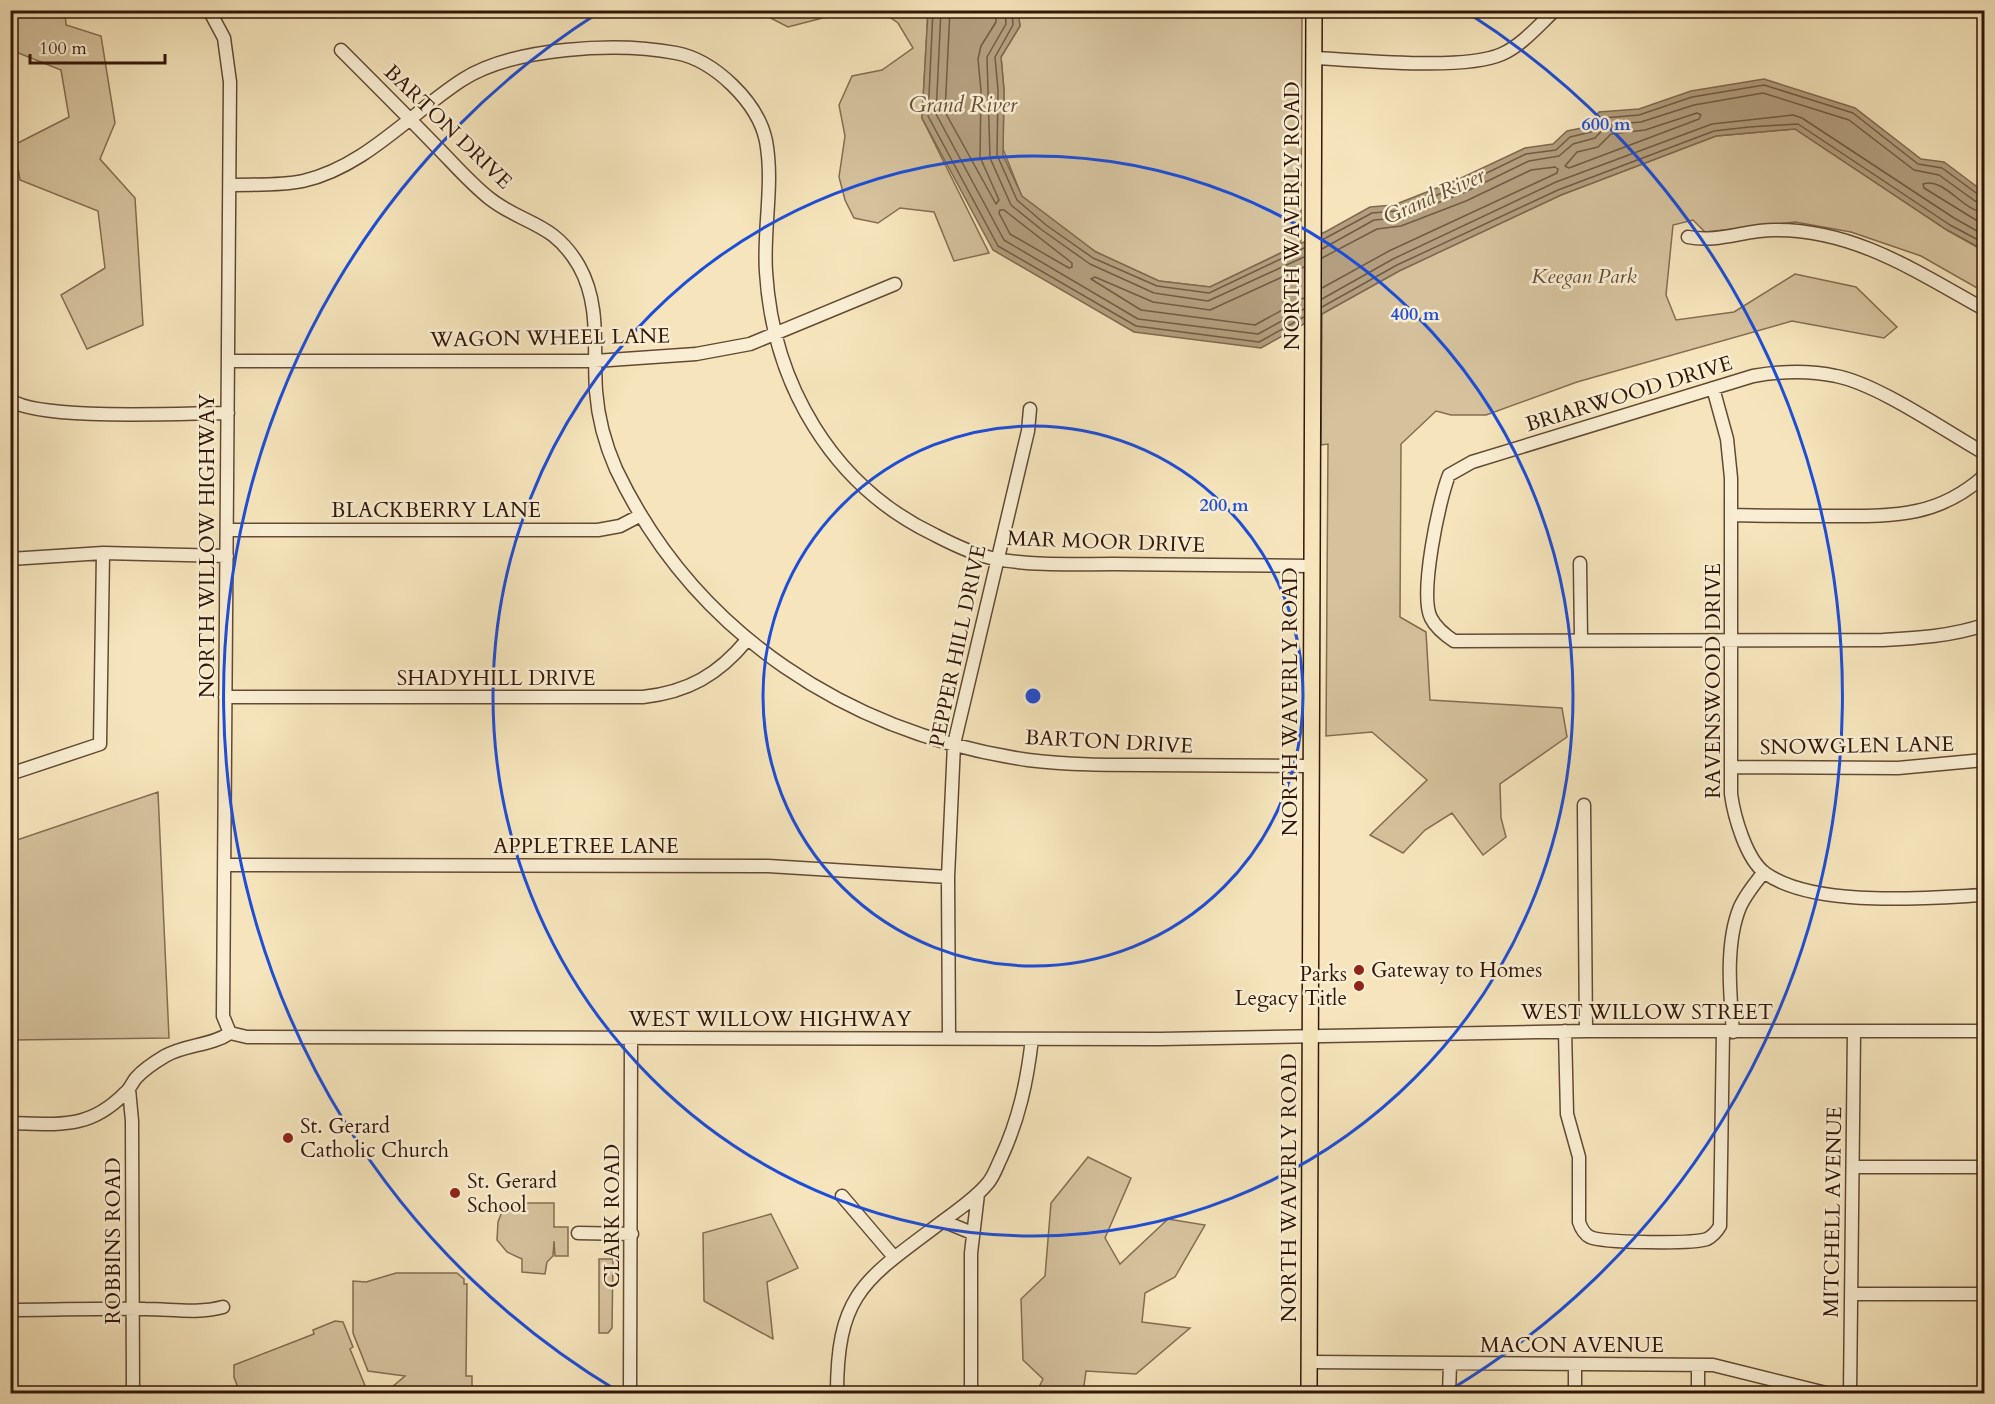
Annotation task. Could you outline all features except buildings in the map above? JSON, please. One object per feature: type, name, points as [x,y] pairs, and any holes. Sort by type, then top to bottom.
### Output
[{"type":"main road","name":"NORTH WAVERLY ROAD","points":[[1309,1394],[1310,566],[1314,10]]},
{"type":"street","name":"NORTH WILLOW HIGHWAY","points":[[208,10],[224,38],[229,57],[223,1016],[230,1033]]},
{"type":"street","points":[[1314,58],[1420,62],[1490,57],[1520,43],[1555,10]]},
{"type":"street","name":"BARTON DRIVE","points":[[341,50],[489,198],[540,225],[566,248],[578,264],[593,302],[596,390],[602,430],[616,469],[641,515],[689,582],[747,640],[804,682],[861,712],[916,733],[987,753],[1060,763],[1311,766]]},
{"type":"street","name":"MAR MOOR DRIVE","points":[[230,184],[278,184],[307,180],[341,166],[464,79],[493,65],[525,54],[560,51],[651,50],[681,54],[701,62],[745,100],[754,112],[766,138],[769,168],[766,275],[775,334],[788,376],[810,422],[848,473],[876,499],[917,527],[946,541],[996,559],[1048,564],[1310,566]]},
{"type":"street","points":[[1688,237],[1710,239],[1774,230],[1824,234],[1883,253],[1984,309]]},
{"type":"street","name":"WAGON WHEEL LANE","points":[[228,361],[595,361],[696,354],[742,345],[775,334],[895,284]]},
{"type":"street","name":"BRIARWOOD DRIVE","points":[[1581,640],[1454,641],[1438,629],[1430,617],[1427,600],[1435,521],[1449,475],[1472,462],[1713,388],[1783,371],[1839,376],[1873,390],[1984,453]]},
{"type":"street","name":"RAVENSWOOD DRIVE","points":[[1713,388],[1727,438],[1732,516],[1731,794],[1738,826],[1749,851],[1764,872]]},
{"type":"street","points":[[10,400],[19,406],[55,412],[228,413]]},
{"type":"street","name":"PEPPER HILL DRIVE","points":[[949,1038],[948,877],[954,744],[1028,431],[1030,408]]},
{"type":"street","points":[[1732,516],[1895,516],[1949,502],[1984,476]]},
{"type":"street","name":"BLACKBERRY LANE","points":[[227,531],[598,531],[620,526],[641,515]]},
{"type":"street","points":[[10,560],[103,554],[227,556]]},
{"type":"street","points":[[10,774],[100,744],[103,554]]},
{"type":"street","points":[[1580,564],[1581,640],[1922,638],[1966,631],[1984,625]]},
{"type":"street","name":"SHADYHILL DRIVE","points":[[225,697],[643,697],[681,691],[700,682],[733,657],[747,640]]},
{"type":"street","name":"SNOWGLEN LANE","points":[[1731,767],[1898,768],[1984,760]]},
{"type":"street","points":[[1584,805],[1586,1031]]},
{"type":"street","name":"APPLETREE LANE","points":[[224,865],[768,866],[948,877]]},
{"type":"street","points":[[1565,1031],[1567,1114],[1579,1157],[1579,1222],[1588,1236],[1610,1241],[1693,1242],[1707,1239],[1720,1226],[1722,1213],[1728,1032],[1735,926],[1740,906],[1764,872],[1812,894],[1839,897],[1984,895]]},
{"type":"street","name":"WEST WILLOW STREET","points":[[1310,1036],[1565,1031],[1984,1031]]},
{"type":"street","name":"MITCHELL AVENUE","points":[[1850,1394],[1854,1031]]},
{"type":"street","points":[[10,1124],[83,1122],[113,1106],[147,1068],[172,1052],[196,1043],[220,1039],[230,1033]]},
{"type":"street","name":"WEST WILLOW HIGHWAY","points":[[230,1033],[247,1037],[631,1039],[1310,1036]]},
{"type":"street","name":"CLARK ROAD","points":[[630,1394],[631,1039]]},
{"type":"street","points":[[837,1394],[838,1345],[847,1311],[861,1290],[894,1257],[978,1194],[990,1180],[1018,1120],[1027,1085],[1032,1039]]},
{"type":"street","name":"ROBBINS ROAD","points":[[129,1089],[132,1121],[133,1394]]},
{"type":"street","points":[[1853,1167],[1984,1167]]},
{"type":"street","points":[[971,1394],[972,1233],[978,1194]]},
{"type":"street","points":[[842,1196],[894,1257]]},
{"type":"street","points":[[943,1221],[972,1233]]},
{"type":"street","points":[[578,1233],[632,1234]]},
{"type":"street","points":[[1851,1294],[1984,1294]]},
{"type":"street","points":[[10,1310],[208,1311],[223,1307]]},
{"type":"street","name":"MACON AVENUE","points":[[1309,1362],[1698,1365],[1733,1369],[1830,1394]]},
{"type":"street","points":[[1449,1394],[1450,1364]]},
{"type":"street","points":[[1575,1365],[1575,1394]]},
{"type":"street","points":[[1698,1365],[1698,1394]]},
{"type":"green space","points":[[10,11],[65,11],[66,25],[101,36],[115,123],[100,159],[135,198],[143,325],[87,349],[61,295],[105,268],[98,211],[20,180],[14,145],[69,117],[61,70],[11,50]]},
{"type":"green space","points":[[757,11],[844,11],[788,27]]},
{"type":"green space","points":[[881,11],[928,11],[922,118],[989,253],[954,261],[934,212],[900,208],[878,223],[854,218],[845,200],[839,177],[845,136],[839,105],[852,76],[882,70],[913,48],[898,23]]},
{"type":"green space","points":[[1018,11],[1302,11],[1301,243],[1210,287],[1159,281],[1096,252],[1050,220],[1022,197],[1003,149],[1004,90],[1001,57],[1020,26]]},
{"type":"green space","name":"Keegan Park","points":[[1795,129],[1947,230],[1984,251],[1984,292],[1921,256],[1851,232],[1795,222],[1705,232],[1693,220],[1673,225],[1666,295],[1676,320],[1734,312],[1795,274],[1856,287],[1897,327],[1884,338],[1792,321],[1577,382],[1486,415],[1451,415],[1436,411],[1401,444],[1400,617],[1426,632],[1430,700],[1562,708],[1567,737],[1500,784],[1501,818],[1506,837],[1483,855],[1452,813],[1425,830],[1403,853],[1370,835],[1427,780],[1372,732],[1326,736],[1328,444],[1321,445],[1322,314],[1399,271],[1561,195],[1716,136]]},
{"type":"green space","points":[[158,792],[169,1038],[11,1040],[11,842]]},
{"type":"green space","points":[[1088,1157],[1131,1178],[1105,1238],[1120,1264],[1168,1219],[1205,1225],[1175,1277],[1145,1293],[1142,1322],[1190,1328],[1136,1374],[1086,1371],[1083,1393],[1036,1393],[1043,1379],[1023,1360],[1021,1299],[1045,1276],[1051,1203]]},
{"type":"green space","points":[[521,1203],[554,1203],[554,1227],[568,1227],[568,1256],[555,1256],[554,1241],[553,1256],[547,1262],[545,1274],[522,1272],[522,1259],[507,1252],[497,1240],[498,1222],[503,1209]]},
{"type":"green space","points":[[771,1214],[798,1268],[767,1282],[773,1339],[704,1301],[703,1233]]},
{"type":"green space","points":[[599,1259],[613,1259],[612,1328],[608,1333],[599,1333]]},
{"type":"green space","points":[[396,1273],[457,1273],[464,1279],[464,1284],[467,1284],[466,1376],[472,1376],[472,1393],[385,1393],[405,1376],[368,1371],[353,1333],[353,1281],[366,1282]]},
{"type":"green space","points":[[335,1321],[343,1322],[353,1347],[350,1349],[368,1393],[240,1393],[234,1377],[234,1365],[314,1334],[313,1330]]},
{"type":"water","name":"Grand River","points":[[928,11],[1018,11],[1020,26],[1001,57],[1004,90],[1003,155],[1022,196],[1096,252],[1159,281],[1210,287],[1327,231],[1370,207],[1394,205],[1457,180],[1525,148],[1553,144],[1567,131],[1587,127],[1599,112],[1639,109],[1691,91],[1764,79],[1855,108],[1921,159],[1944,162],[1984,192],[1984,250],[1947,230],[1795,129],[1716,136],[1561,195],[1399,271],[1261,348],[1134,332],[993,250],[922,118]]},
{"type":"place","name":"Gateway to Homes","points":[[1359,970]]},
{"type":"place","name":"Parks Legacy Title","points":[[1359,986]]},
{"type":"place","name":"St. Gerard Catholic Church","points":[[288,1138]]},
{"type":"place","name":"St. Gerard School","points":[[455,1193]]}]
